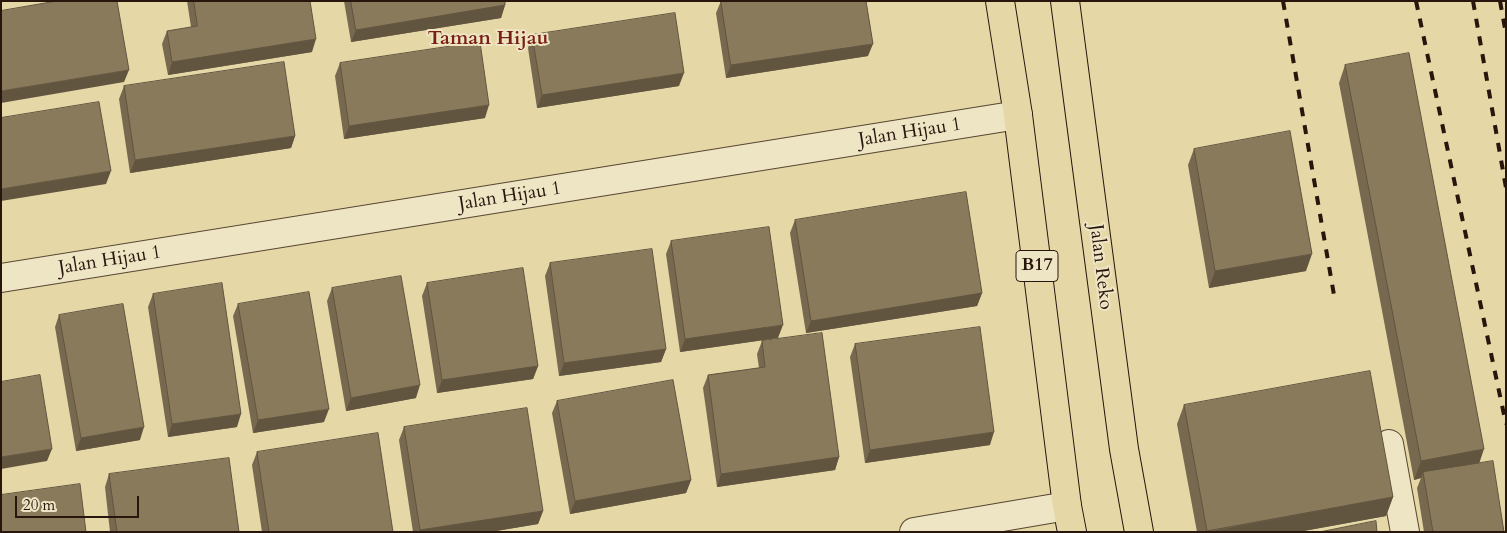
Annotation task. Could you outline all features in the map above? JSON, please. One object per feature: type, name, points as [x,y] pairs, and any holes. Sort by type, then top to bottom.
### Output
[{"type":"main road","name":"B17","points":[[1000,1],[1018,115],[1069,519]]},
{"type":"main road","name":"Jalan Reko","points":[[1065,1],[1124,449],[1139,532]]},
{"type":"street","name":"Jalan Hijau 1","points":[[1,278],[1018,115]]},
{"type":"street","points":[[1389,444],[1405,532]]},
{"type":"street","points":[[914,532],[1069,519]]},
{"type":"building","points":[[57,1],[117,1],[129,70],[1,91],[1,11]]},
{"type":"building","points":[[194,1],[310,1],[316,39],[172,62],[167,31],[197,26]]},
{"type":"building","points":[[351,1],[505,1],[505,5],[356,30]]},
{"type":"building","points":[[721,1],[866,1],[873,44],[731,65]]},
{"type":"building","points":[[675,13],[684,73],[542,95],[532,35]]},
{"type":"building","points":[[480,42],[489,105],[349,126],[340,63]]},
{"type":"building","points":[[1409,53],[1484,449],[1421,461],[1345,65]]},
{"type":"building","points":[[284,62],[295,136],[135,160],[124,86]]},
{"type":"building","points":[[99,102],[111,171],[1,189],[1,118]]},
{"type":"building","points":[[1290,131],[1312,254],[1215,271],[1194,149]]},
{"type":"building","points":[[966,192],[982,293],[811,321],[795,220]]},
{"type":"building","points":[[769,227],[783,325],[685,339],[671,241]]},
{"type":"building","points":[[652,249],[666,349],[564,363],[550,263]]},
{"type":"building","points":[[523,268],[538,366],[442,380],[427,283]]},
{"type":"building","points":[[401,276],[420,385],[351,398],[332,288]]},
{"type":"building","points":[[222,283],[241,414],[172,424],[153,294]]},
{"type":"building","points":[[309,292],[329,409],[258,420],[238,304]]},
{"type":"building","points":[[123,304],[144,427],[81,438],[59,315]]},
{"type":"building","points":[[980,327],[994,432],[870,450],[855,344]]},
{"type":"building","points":[[822,333],[839,457],[721,474],[708,375],[765,367],[762,341]]},
{"type":"building","points":[[1370,371],[1393,497],[1207,531],[1184,405]]},
{"type":"building","points":[[40,375],[52,449],[1,457],[1,382]]},
{"type":"building","points":[[673,380],[691,480],[575,501],[557,401]]},
{"type":"building","points":[[527,408],[543,511],[420,530],[404,427]]},
{"type":"building","points":[[378,433],[393,532],[269,532],[257,452]]},
{"type":"building","points":[[229,458],[239,532],[117,532],[109,474]]},
{"type":"building","points":[[1493,461],[1504,532],[1433,532],[1423,472]]},
{"type":"building","points":[[80,484],[86,532],[1,532],[1,495]]},
{"type":"building","points":[[1376,521],[1377,532],[1320,532]]},
{"type":"railway","points":[[1283,1],[1334,295]]},
{"type":"railway","points":[[1416,1],[1506,424]]},
{"type":"railway","points":[[1473,1],[1506,188]]},
{"type":"railway","points":[[1500,1],[1506,34]]},
{"type":"district","name":"Taman Hijau","points":[[488,39]]}]
